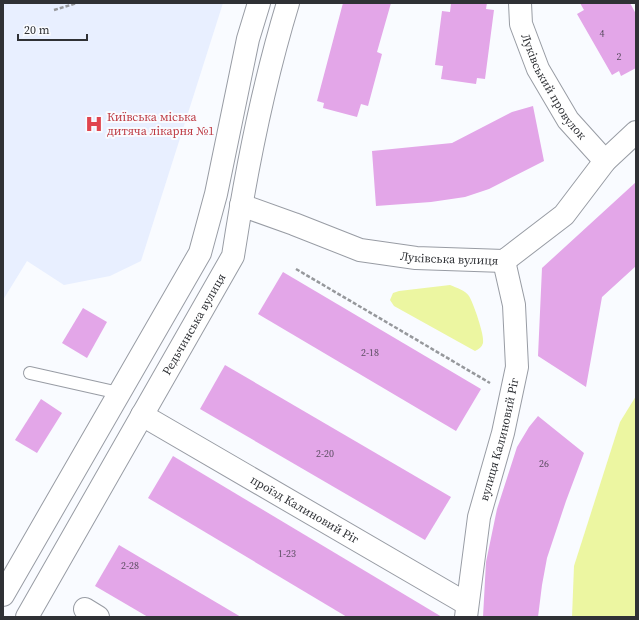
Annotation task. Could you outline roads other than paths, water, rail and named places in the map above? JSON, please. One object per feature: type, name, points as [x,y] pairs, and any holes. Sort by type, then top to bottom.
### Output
[{"type":"street","points":[[3,595],[200,253],[216,194],[248,39],[259,3]]},
{"type":"street","name":"Редьчинська вулиця","points":[[27,617],[233,256],[241,205],[274,47],[288,3]]},
{"type":"street","name":"Луківський провулок","points":[[520,3],[521,24],[538,68],[568,120],[605,161]]},
{"type":"street","name":"Луківська вулиця","points":[[241,205],[360,250],[416,258],[504,261],[564,215],[605,161],[636,132]]},
{"type":"street","name":"вулиця Калиновий Ріг","points":[[467,610],[479,516],[503,434],[517,367],[514,305],[504,261]]},
{"type":"street","name":"проїзд Калиновий Ріг","points":[[142,415],[467,610]]},
{"type":"lane","points":[[30,373],[119,393]]},
{"type":"place","name":"Київська міська дитяча лікарня №1","points":[[94,124]]}]
